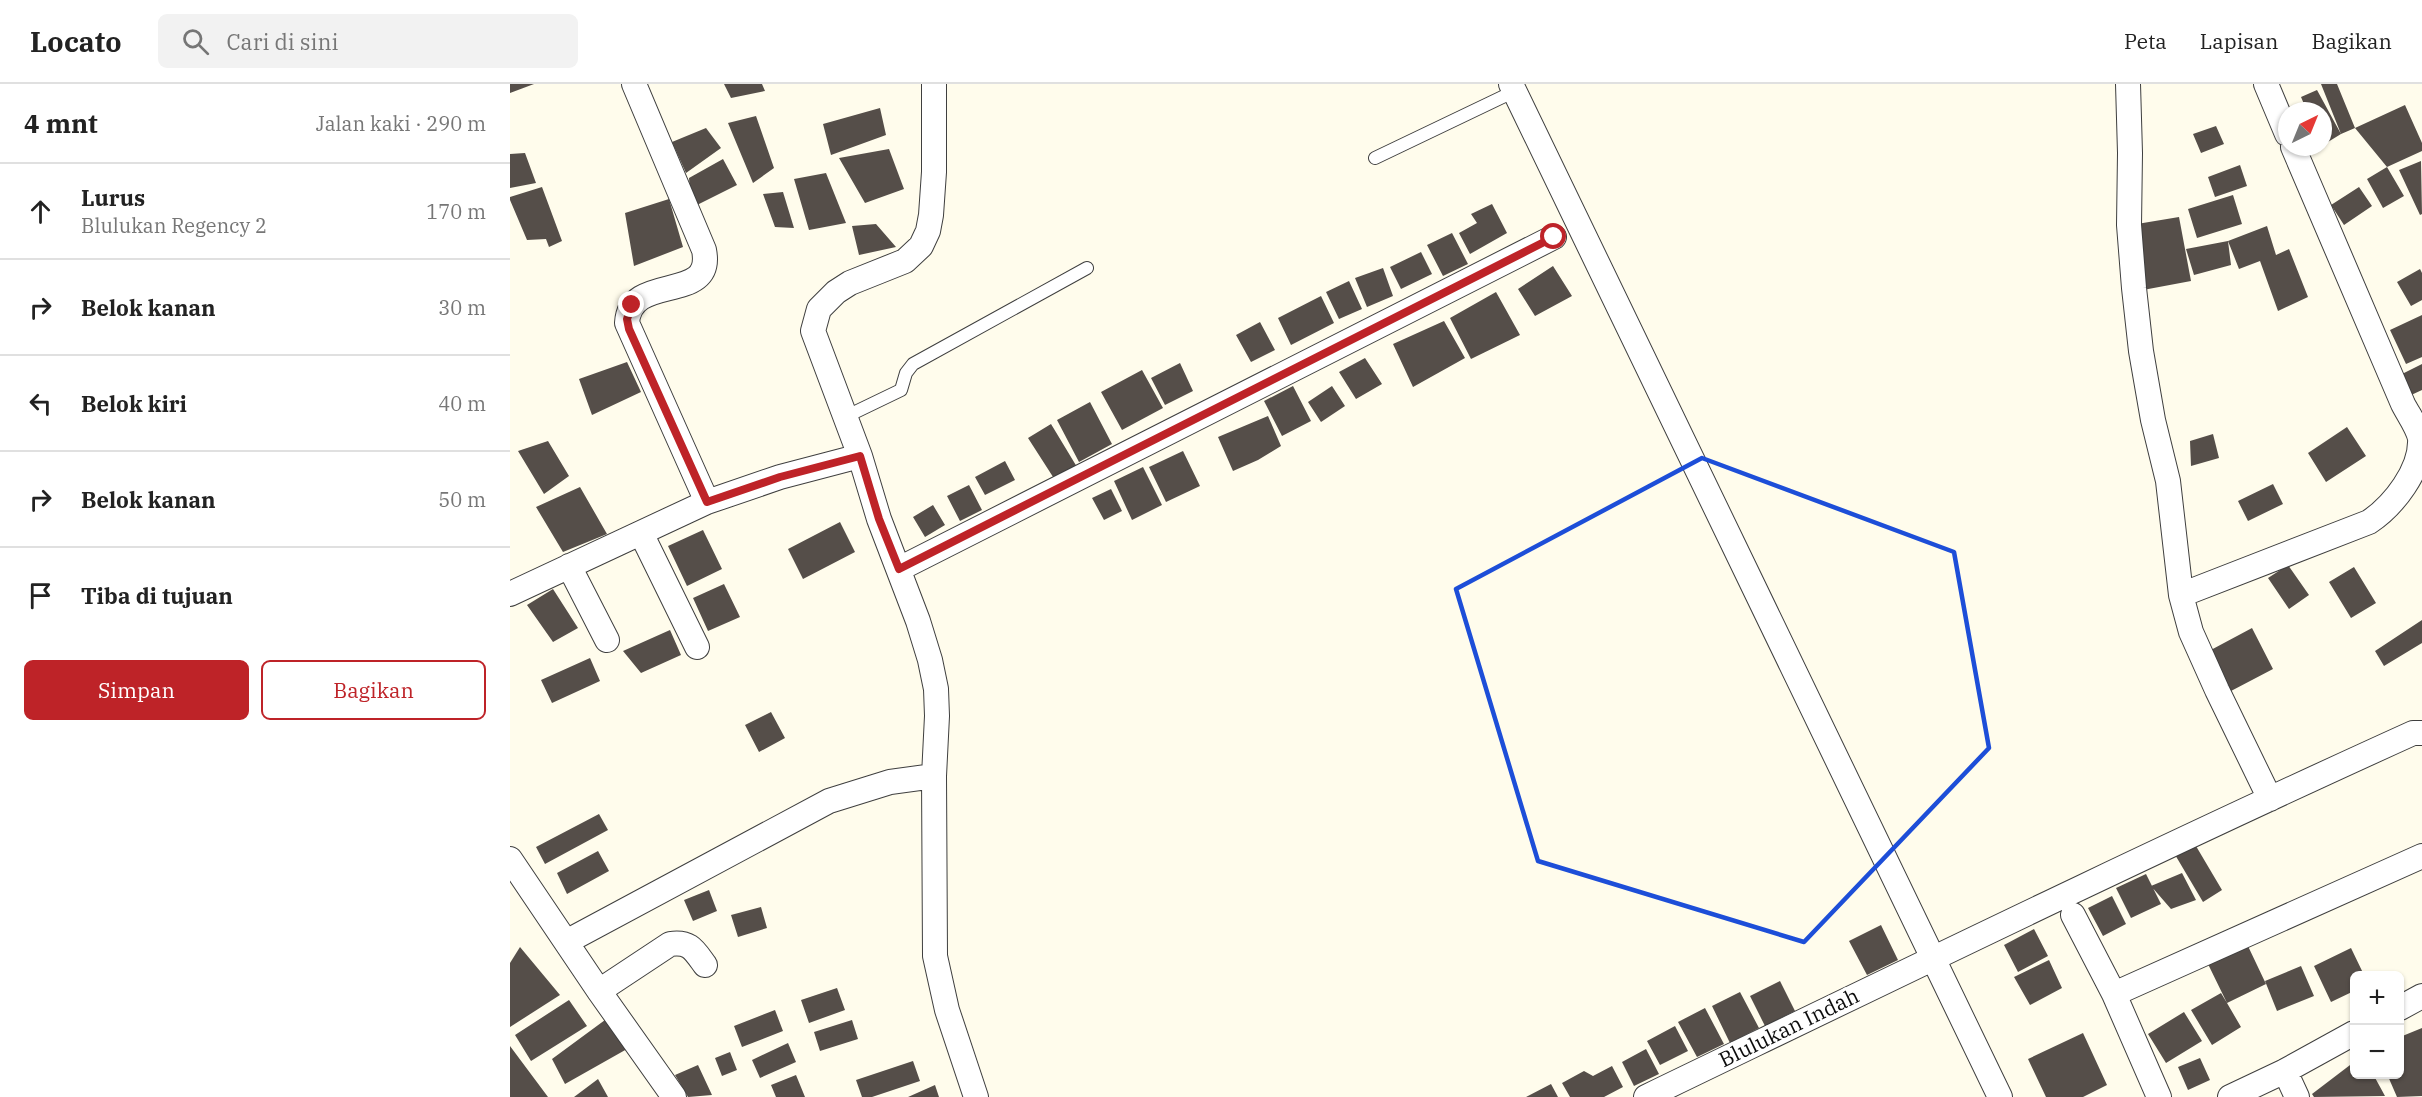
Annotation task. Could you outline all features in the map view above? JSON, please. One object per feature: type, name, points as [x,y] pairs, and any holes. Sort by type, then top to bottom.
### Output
[{"type":"street","points":[[634,84],[704,250],[706,263],[705,268],[696,278],[641,297],[632,305],[627,323],[707,502]]},
{"type":"street","points":[[934,84],[934,172],[931,215],[928,231],[921,246],[905,261],[868,275],[836,292],[819,309],[813,332],[860,456],[879,519],[918,621],[936,689],[935,956],[947,1010],[976,1097]]},
{"type":"street","points":[[2128,84],[2129,225],[2134,288],[2151,408],[2168,481],[2181,595],[2192,632],[2217,690],[2270,799]]},
{"type":"street","points":[[2266,84],[2278,113]]},
{"type":"street","points":[[1513,88],[1931,959],[2000,1097]]},
{"type":"street","points":[[2181,595],[2369,522],[2380,515],[2403,492],[2411,481],[2420,457],[2421,438],[2403,404],[2297,156]]},
{"type":"street","points":[[899,569],[1554,237]]},
{"type":"street","points":[[510,594],[707,502],[780,477],[860,456]]},
{"type":"street","points":[[641,533],[697,647]]},
{"type":"street","points":[[569,566],[607,640]]},
{"type":"street","name":"Blulukan Indah","points":[[1646,1097],[2270,799],[2413,733],[2422,733]]},
{"type":"street","points":[[566,942],[829,801],[890,782],[934,776]]},
{"type":"street","points":[[2114,994],[2422,856]]},
{"type":"street","points":[[510,859],[599,991],[675,1097]]},
{"type":"street","points":[[2073,915],[2114,994],[2159,1097]]},
{"type":"street","points":[[599,991],[670,944],[681,942],[692,947],[705,965]]},
{"type":"street","points":[[2404,1006],[2422,996]]},
{"type":"street","points":[[2230,1097],[2285,1071],[2350,1036]]},
{"type":"street","points":[[2285,1071],[2297,1097]]},
{"type":"lane","points":[[1375,158],[1513,88]]},
{"type":"lane","points":[[845,417],[901,390],[906,373],[913,364],[1087,268]]},
{"type":"highlighted area","points":[[1702,458],[1954,552],[1989,748],[1804,942],[1538,861],[1456,589]]},
{"type":"building","points":[[510,84],[534,84],[510,93]]},
{"type":"building","points":[[724,84],[762,84],[765,91],[731,98]]},
{"type":"building","points":[[2321,84],[2337,84],[2355,128],[2341,134],[2332,112],[2332,102],[2328,102]]},
{"type":"building","points":[[2317,90],[2324,102],[2303,102],[2301,97]]},
{"type":"building","points":[[2405,105],[2422,143],[2422,151],[2387,167],[2355,128]]},
{"type":"building","points":[[880,108],[886,135],[831,155],[823,124]]},
{"type":"building","points":[[756,116],[774,168],[753,183],[728,123]]},
{"type":"building","points":[[2332,118],[2341,134],[2332,140]]},
{"type":"building","points":[[2216,126],[2224,144],[2201,153],[2193,134]]},
{"type":"building","points":[[706,128],[721,148],[686,173],[672,142]]},
{"type":"building","points":[[889,149],[904,189],[865,203],[839,158]]},
{"type":"building","points":[[525,153],[536,183],[510,188],[510,154]]},
{"type":"building","points":[[723,159],[737,185],[691,208],[689,178]]},
{"type":"building","points":[[2421,161],[2422,214],[2420,215],[2399,170]]},
{"type":"building","points":[[2240,165],[2247,186],[2215,197],[2208,177]]},
{"type":"building","points":[[2387,167],[2404,196],[2383,208],[2367,179]]},
{"type":"building","points":[[826,173],[846,223],[809,230],[794,179]]},
{"type":"building","points":[[542,187],[562,241],[549,247],[546,239],[527,240],[510,200],[510,197]]},
{"type":"building","points":[[2359,187],[2372,206],[2344,225],[2331,205]]},
{"type":"building","points":[[783,192],[794,228],[775,227],[763,194]]},
{"type":"building","points":[[2233,195],[2242,224],[2197,238],[2188,209]]},
{"type":"building","points":[[669,199],[683,247],[634,266],[625,213]]},
{"type":"building","points":[[1492,204],[1507,233],[1470,254],[1459,233],[1477,223],[1471,214]]},
{"type":"building","points":[[2179,217],[2191,281],[2143,290],[2131,225]]},
{"type":"building","points":[[876,224],[896,247],[859,255],[852,226]]},
{"type":"building","points":[[2267,226],[2276,255],[2289,249],[2308,297],[2278,311],[2260,261],[2239,269],[2228,241]]},
{"type":"building","points":[[1452,233],[1468,264],[1443,276],[1427,245]]},
{"type":"building","points":[[2228,241],[2231,265],[2194,275],[2186,249]]},
{"type":"building","points":[[1421,252],[1432,274],[1401,289],[1390,267]]},
{"type":"building","points":[[1553,266],[1572,296],[1535,316],[1518,289]]},
{"type":"building","points":[[1383,268],[1393,296],[1367,307],[1355,278]]},
{"type":"building","points":[[2420,269],[2422,300],[2411,306],[2397,282]]},
{"type":"building","points":[[1349,281],[1362,309],[1339,319],[1326,292]]},
{"type":"building","points":[[1496,292],[1520,335],[1471,359],[1450,318]]},
{"type":"building","points":[[1321,296],[1334,323],[1291,345],[1278,318]]},
{"type":"building","points":[[2422,315],[2422,357],[2406,364],[2390,330]]},
{"type":"building","points":[[1444,321],[1465,358],[1413,387],[1393,344]]},
{"type":"building","points":[[1260,322],[1275,350],[1251,362],[1236,335]]},
{"type":"building","points":[[1365,358],[1382,384],[1356,399],[1339,372]]},
{"type":"building","points":[[627,362],[641,392],[592,415],[579,379]]},
{"type":"building","points":[[1180,363],[1193,391],[1165,405],[1151,378]]},
{"type":"building","points":[[2422,364],[2422,390],[2409,396],[2398,376]]},
{"type":"building","points":[[1142,370],[1163,408],[1122,430],[1101,392]]},
{"type":"building","points":[[1293,386],[1311,421],[1282,436],[1264,401]]},
{"type":"building","points":[[1332,386],[1345,406],[1321,422],[1308,402]]},
{"type":"building","points":[[1090,402],[1112,444],[1079,462],[1057,420]]},
{"type":"building","points":[[1268,416],[1281,446],[1233,471],[1218,437]]},
{"type":"building","points":[[1051,424],[1077,467],[1055,480],[1028,438]]},
{"type":"building","points":[[2347,427],[2366,456],[2326,482],[2308,453]]},
{"type":"building","points":[[2213,434],[2219,458],[2191,466],[2190,441]]},
{"type":"building","points":[[548,441],[569,476],[544,494],[518,451]]},
{"type":"building","points":[[1183,451],[1200,486],[1166,502],[1149,467]]},
{"type":"building","points":[[1005,461],[1015,480],[985,495],[975,477]]},
{"type":"building","points":[[1143,467],[1162,505],[1132,520],[1114,481]]},
{"type":"building","points":[[2273,484],[2283,504],[2248,521],[2238,501]]},
{"type":"building","points":[[969,485],[982,510],[960,521],[947,496]]},
{"type":"building","points":[[580,487],[607,534],[563,552],[536,507]]},
{"type":"building","points":[[1111,489],[1122,511],[1104,520],[1092,498]]},
{"type":"building","points":[[933,505],[945,525],[925,537],[913,517]]},
{"type":"building","points":[[840,522],[855,552],[803,579],[788,549]]},
{"type":"building","points":[[703,530],[722,569],[687,586],[668,546]]},
{"type":"building","points":[[2288,565],[2309,595],[2289,609],[2268,578]]},
{"type":"building","points":[[2354,567],[2376,603],[2351,618],[2329,582]]},
{"type":"building","points":[[724,584],[740,617],[708,631],[693,598]]},
{"type":"building","points":[[553,589],[578,628],[553,642],[527,605]]},
{"type":"building","points":[[2422,620],[2422,643],[2384,666],[2375,651]]},
{"type":"building","points":[[2252,628],[2273,669],[2231,691],[2209,651]]},
{"type":"building","points":[[670,630],[681,655],[641,673],[623,651]]},
{"type":"building","points":[[590,658],[600,681],[552,703],[541,680]]},
{"type":"building","points":[[771,712],[785,738],[759,752],[745,725]]},
{"type":"building","points":[[599,814],[608,830],[545,864],[536,847]]},
{"type":"building","points":[[2193,841],[2222,890],[2203,902],[2174,853]]},
{"type":"building","points":[[598,851],[609,871],[567,894],[557,873]]},
{"type":"building","points":[[2182,873],[2196,900],[2171,909],[2151,886]]},
{"type":"building","points":[[2146,874],[2161,904],[2131,918],[2116,888]]},
{"type":"building","points":[[709,890],[717,911],[693,921],[684,900]]},
{"type":"building","points":[[2112,896],[2126,924],[2103,936],[2088,908]]},
{"type":"building","points":[[761,907],[767,928],[738,937],[731,915]]},
{"type":"building","points":[[1881,925],[1898,960],[1867,975],[1849,941]]},
{"type":"building","points":[[2034,929],[2048,956],[2018,972],[2004,945]]},
{"type":"building","points":[[2247,944],[2266,984],[2227,1003],[2207,962]]},
{"type":"building","points":[[520,947],[560,995],[510,1027],[510,963]]},
{"type":"building","points":[[2351,948],[2362,971],[2350,971],[2350,993],[2331,1002],[2314,966]]},
{"type":"building","points":[[2049,960],[2062,988],[2030,1005],[2014,977]]},
{"type":"building","points":[[2301,966],[2314,996],[2277,1011],[2265,981]]},
{"type":"building","points":[[1780,981],[1795,1011],[1765,1026],[1750,996]]},
{"type":"building","points":[[837,988],[845,1010],[809,1023],[801,1000]]},
{"type":"building","points":[[1740,992],[1759,1028],[1730,1043],[1712,1006]]},
{"type":"building","points":[[2221,993],[2241,1027],[2212,1045],[2191,1010]]},
{"type":"building","points":[[569,1000],[587,1026],[531,1061],[515,1035]]},
{"type":"building","points":[[1705,1008],[1724,1044],[1697,1057],[1678,1022]]},
{"type":"building","points":[[775,1010],[783,1031],[742,1047],[734,1026]]},
{"type":"building","points":[[2184,1012],[2202,1041],[2166,1063],[2148,1034]]},
{"type":"building","points":[[605,1020],[627,1049],[565,1084],[552,1059]]},
{"type":"building","points":[[852,1020],[858,1039],[820,1051],[814,1032]]},
{"type":"building","points":[[1675,1026],[1688,1051],[1660,1065],[1647,1041]]},
{"type":"building","points":[[2422,1028],[2422,1096],[2397,1097],[2389,1079],[2404,1079],[2404,1035]]},
{"type":"building","points":[[2083,1033],[2107,1085],[2083,1097],[2046,1097],[2028,1059]]},
{"type":"building","points":[[788,1043],[796,1062],[760,1078],[752,1060]]},
{"type":"building","points":[[510,1046],[548,1097],[510,1097]]},
{"type":"building","points":[[1646,1049],[1659,1074],[1634,1086],[1622,1062]]},
{"type":"building","points":[[730,1052],[737,1070],[722,1076],[715,1058]]},
{"type":"building","points":[[2200,1058],[2210,1080],[2188,1090],[2178,1067]]},
{"type":"building","points":[[913,1061],[920,1081],[872,1097],[862,1097],[856,1080]]},
{"type":"building","points":[[698,1065],[712,1095],[688,1097],[675,1075]]},
{"type":"building","points":[[2350,1065],[2350,1079],[2376,1079],[2385,1096],[2314,1097],[2312,1094]]},
{"type":"building","points":[[1612,1066],[1623,1087],[1604,1097],[1570,1097],[1562,1083],[1584,1071],[1593,1076]]},
{"type":"building","points":[[796,1075],[805,1097],[776,1097],[771,1085]]},
{"type":"building","points":[[598,1079],[608,1097],[574,1097]]},
{"type":"building","points":[[1551,1084],[1558,1097],[1526,1097]]},
{"type":"building","points":[[935,1085],[939,1097],[908,1097]]},
{"type":"route","points":[[632,305],[627,319],[629,329],[707,502],[780,477],[860,456],[879,519],[899,569],[1554,237]]}]
